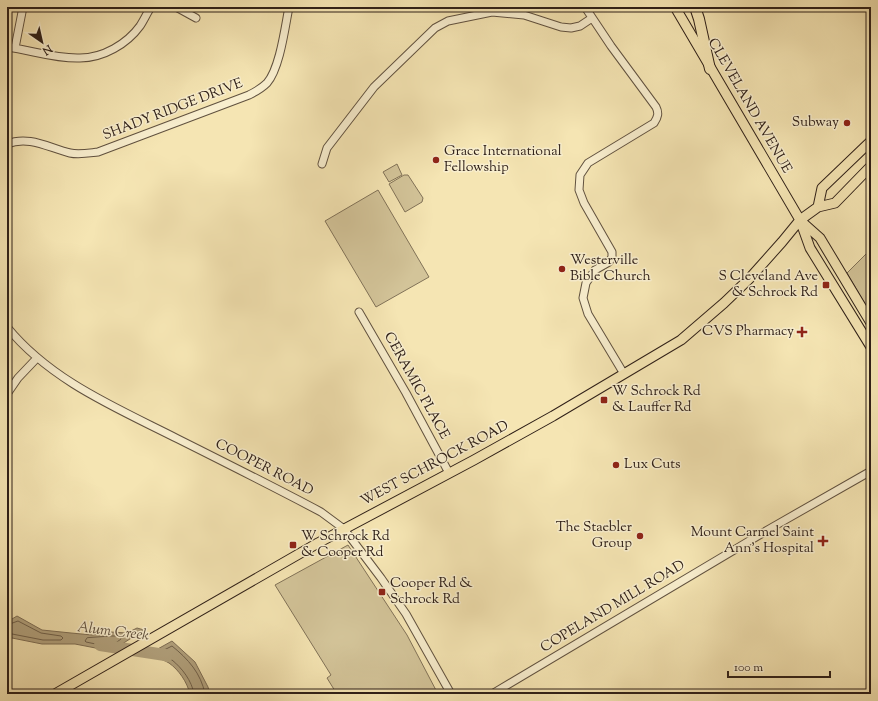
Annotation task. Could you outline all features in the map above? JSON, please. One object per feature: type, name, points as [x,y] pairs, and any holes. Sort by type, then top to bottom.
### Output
[{"type":"highway","points":[[695,7],[710,68]]},
{"type":"main road","name":"CLEVELAND AVENUE","points":[[675,7],[800,220]]},
{"type":"main road","points":[[818,207],[822,188],[871,141]]},
{"type":"main road","name":"WEST SCHROCK ROAD","points":[[55,694],[344,529],[553,416],[681,340],[724,303],[782,242],[800,220],[818,207],[835,203],[871,166]]},
{"type":"main road","points":[[800,220],[820,238],[871,322]]},
{"type":"main road","points":[[800,220],[810,248],[871,347]]},
{"type":"street","points":[[15,48],[22,7]]},
{"type":"street","points":[[7,47],[61,57],[92,57],[124,42],[141,25],[151,7]]},
{"type":"street","points":[[176,7],[196,18]]},
{"type":"street","name":"SHADY RIDGE DRIVE","points":[[7,144],[16,141],[33,141],[72,153],[82,154],[98,152],[249,95],[266,84],[274,73],[289,7]]},
{"type":"street","points":[[585,7],[656,107],[658,112],[658,118],[654,123],[588,163],[580,175],[579,190],[584,203],[612,252],[612,258],[609,262],[595,270],[586,283],[583,298],[588,314],[624,374]]},
{"type":"street","points":[[322,164],[327,148],[374,88],[435,28],[448,21],[492,12],[524,15],[561,27],[571,28],[580,26],[592,18]]},
{"type":"street","name":"CERAMIC PLACE","points":[[359,312],[406,393],[449,473]]},
{"type":"street","name":"COOPER ROAD","points":[[7,327],[37,358],[62,377],[92,395],[321,512],[344,529],[406,614],[451,694]]},
{"type":"street","points":[[7,394],[18,378],[37,358]]},
{"type":"street","name":"COPELAND MILL ROAD","points":[[492,694],[771,528],[871,471]]},
{"type":"shaded area","points":[[397,164],[402,175],[389,182],[383,172]]},
{"type":"shaded area","points":[[404,175],[408,175],[423,198],[422,202],[405,212],[389,184]]},
{"type":"shaded area","points":[[378,190],[429,277],[376,307],[325,221]]},
{"type":"shaded area","points":[[871,249],[871,314],[847,273]]},
{"type":"shaded area","points":[[348,545],[407,635],[438,694],[330,694],[335,691],[327,678],[331,675],[275,585]]},
{"type":"water","points":[[17,616],[42,630],[92,635],[111,632],[127,633],[137,628],[144,630],[111,651],[75,644],[42,644],[7,637],[7,622]]},
{"type":"water","points":[[172,641],[195,662],[210,694],[190,694],[187,685],[173,666],[164,660],[147,655]]},
{"type":"waterway","name":"Alum Creek","points":[[100,645],[167,656]]},
{"type":"place","name":"Subway","points":[[847,123]]},
{"type":"place","name":"Grace International Fellowship","points":[[436,160]]},
{"type":"place","name":"Westerville Bible Church","points":[[562,269]]},
{"type":"place","name":"S Cleveland Ave & Schrock Rd","points":[[826,285]]},
{"type":"place","name":"CVS Pharmacy","points":[[802,332]]},
{"type":"place","name":"W Schrock Rd & Lauffer Rd","points":[[604,400]]},
{"type":"place","name":"Lux Cuts","points":[[616,465]]},
{"type":"place","name":"The Staebler Group","points":[[640,536]]},
{"type":"place","name":"Mount Carmel Saint Ann's Hospital","points":[[823,541]]},
{"type":"place","name":"W Schrock Rd & Cooper Rd","points":[[293,545]]},
{"type":"place","name":"Cooper Rd & Schrock Rd","points":[[382,592]]}]
